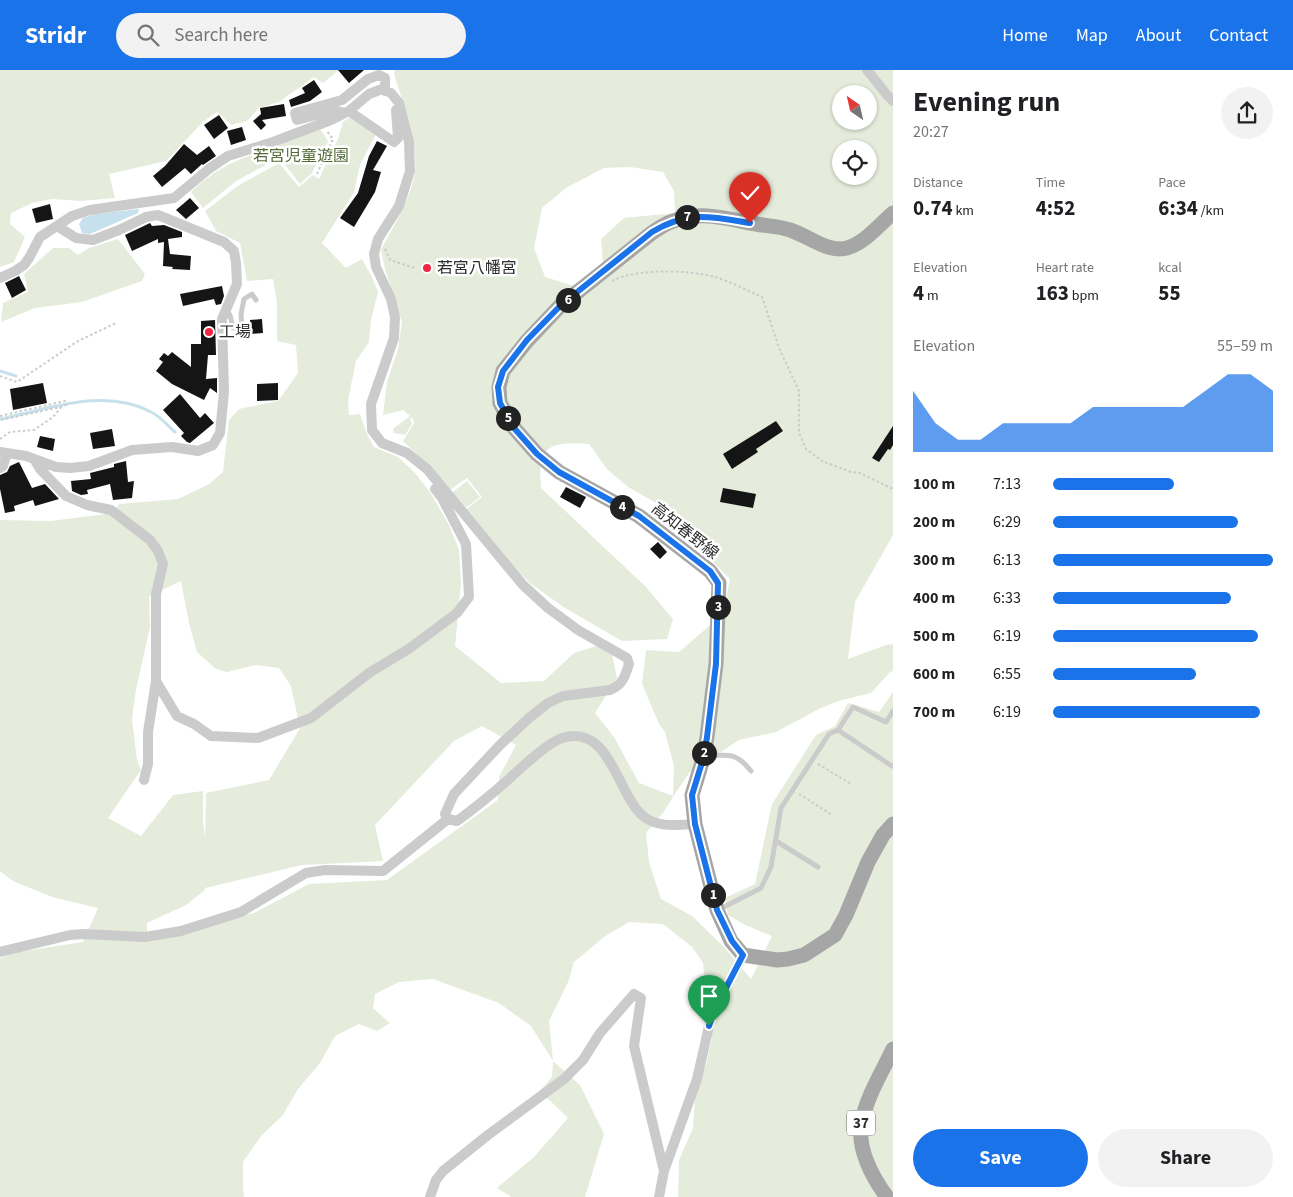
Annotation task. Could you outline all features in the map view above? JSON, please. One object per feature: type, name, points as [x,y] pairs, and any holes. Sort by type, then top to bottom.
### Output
[{"type":"main road","name":"高知春野線","points":[[743,955],[732,941],[717,910],[695,824],[692,795],[704,756],[716,664],[718,583],[710,571],[639,516],[559,472],[537,454],[514,428],[500,403],[498,387],[503,371],[527,340],[561,305],[652,232],[667,223],[686,217],[713,217],[788,229],[823,245],[835,248],[848,248],[861,241],[893,213]]},
{"type":"main road","points":[[743,955],[777,960],[804,955],[835,935],[846,915],[868,862],[883,835],[893,824]]},
{"type":"main road","name":"37","points":[[887,1197],[871,1172],[860,1134],[870,1096],[893,1049]]},
{"type":"street","points":[[867,70],[893,101]]},
{"type":"street","points":[[385,91],[385,78],[379,75],[368,79],[342,100],[295,113],[297,120],[334,110],[347,112],[394,142],[398,138],[394,97]]},
{"type":"street","points":[[0,278],[15,272],[24,265],[40,237],[72,216],[90,210],[174,198],[210,168],[228,156],[273,142],[320,124],[347,112],[369,94],[382,89],[391,93],[400,103],[409,142],[410,172],[398,206],[380,236],[374,254],[376,267],[391,299],[395,317],[394,338],[371,404],[372,430],[382,443],[407,453],[427,469],[523,585],[548,608],[578,630],[627,658],[629,664],[622,683],[617,687],[610,690],[563,696],[548,703],[529,718],[500,745],[454,794],[445,814],[448,819],[456,821],[481,803],[534,757],[560,739],[578,736],[598,747],[609,759],[631,801],[644,817],[659,824],[695,824]]},
{"type":"street","points":[[0,468],[3,466],[4,453],[26,456],[56,467],[70,468],[89,466],[132,450],[172,447],[198,451],[213,445],[220,433],[224,392],[222,319],[237,284],[234,251],[224,242],[158,215],[146,218],[93,240],[76,238],[57,226]]},
{"type":"street","points":[[156,681],[177,716],[194,724],[211,736],[258,738],[311,718],[369,673],[410,648],[457,613],[469,597],[466,544],[442,498],[407,453]]},
{"type":"street","points":[[34,459],[40,469],[66,496],[87,505],[111,510],[150,540],[158,551],[163,564],[156,594],[156,681],[148,732],[148,764],[144,780]]},
{"type":"street","points":[[0,952],[70,935],[145,937],[181,931],[241,912],[306,874],[325,870],[383,871],[448,819]]},
{"type":"street","points":[[659,1197],[664,1171],[697,1079],[714,1011],[743,955]]},
{"type":"street","points":[[430,1197],[436,1180],[444,1171],[488,1135],[564,1079],[583,1060],[600,1033],[634,994],[641,998],[634,1046],[664,1171]]},
{"type":"lane","points":[[226,309],[230,315],[232,328],[242,328],[241,314],[244,299],[252,294],[256,300]]},
{"type":"lane","points":[[717,910],[762,888],[771,867],[781,808],[829,734],[838,730],[853,707],[886,722],[893,711]]},
{"type":"lane","points":[[838,730],[892,766]]},
{"type":"lane","points":[[704,756],[731,755],[742,759],[751,771]]},
{"type":"lane","points":[[776,841],[818,867]]},
{"type":"path","points":[[317,174],[333,139],[320,124]]},
{"type":"path","points":[[380,236],[390,260],[415,268]]},
{"type":"path","points":[[610,283],[616,279],[645,272],[691,272],[717,277],[762,297],[778,348],[799,392],[799,433],[806,449],[822,461],[851,472],[860,473],[893,489]]},
{"type":"path","points":[[0,376],[17,382],[78,341],[116,322]]},
{"type":"path","points":[[0,416],[65,401],[66,404],[16,418],[0,420]]},
{"type":"path","points":[[0,439],[10,432],[34,430],[53,417],[61,406]]},
{"type":"path","points":[[14,413],[16,418]]},
{"type":"path","points":[[812,760],[851,784]]},
{"type":"path","points":[[793,790],[832,815]]},
{"type":"green space","points":[[0,70],[339,70],[323,83],[314,77],[279,102],[259,108],[247,121],[231,125],[217,112],[203,122],[166,161],[109,174],[115,198],[81,201],[52,199],[32,203],[11,213],[10,224],[25,237],[14,262],[0,267]]},
{"type":"green space","points":[[395,70],[893,70],[893,535],[855,602],[848,659],[893,644],[893,672],[891,671],[871,693],[838,701],[776,732],[739,740],[689,773],[663,813],[646,833],[649,862],[661,899],[692,916],[724,947],[751,979],[772,936],[745,925],[728,915],[725,898],[755,884],[772,804],[816,735],[835,726],[848,703],[879,712],[893,692],[893,1197],[678,1197],[679,1160],[693,1128],[695,1096],[706,1065],[712,1038],[711,1012],[703,963],[692,947],[663,924],[629,922],[604,937],[574,962],[569,980],[549,1021],[553,1061],[531,1026],[499,1003],[433,979],[399,982],[375,994],[373,1008],[390,1023],[377,1031],[359,1024],[335,1036],[320,1063],[298,1089],[283,1115],[261,1136],[243,1162],[244,1197],[0,1197],[0,958],[18,952],[83,942],[98,908],[52,897],[13,881],[0,871],[0,520],[51,521],[114,513],[119,504],[178,499],[209,484],[223,472],[229,420],[239,409],[278,401],[298,373],[296,345],[277,341],[277,302],[273,279],[247,281],[240,243],[216,231],[205,211],[239,185],[279,163],[299,187],[313,175],[319,179],[338,139],[343,122],[350,117],[376,134],[360,165],[354,192],[322,243],[346,268],[362,259],[378,292],[371,320],[369,342],[356,361],[348,400],[349,415],[360,414],[374,447],[398,457],[415,473],[430,492],[449,525],[459,550],[461,583],[455,646],[501,683],[544,681],[574,653],[596,646],[612,654],[617,678],[595,713],[614,737],[639,783],[673,796],[674,766],[665,732],[659,724],[642,684],[646,650],[679,652],[723,614],[730,579],[658,504],[628,487],[607,469],[589,444],[561,444],[548,449],[541,460],[541,488],[645,586],[673,619],[667,639],[622,641],[565,608],[531,584],[501,554],[464,511],[482,497],[467,478],[450,490],[403,441],[414,423],[413,419],[410,417],[412,424],[405,435],[394,433],[393,429],[410,416],[403,410],[383,415],[387,382],[398,349],[402,322],[381,250],[406,202],[415,172],[412,134],[394,74]],"holes":[[[630,167],[663,172],[674,191],[675,213],[624,218],[601,239],[604,275],[574,286],[545,277],[534,248],[542,208],[566,188],[604,168]],[[181,581],[197,652],[216,669],[227,672],[255,665],[279,668],[291,686],[300,728],[269,780],[206,793],[205,839],[203,791],[173,795],[141,836],[108,818],[141,770],[137,760],[132,719],[136,689],[150,627],[149,596]],[[482,726],[516,745],[499,777],[498,800],[387,880],[309,884],[254,913],[147,937],[147,923],[186,905],[205,888],[302,865],[383,861],[375,825],[454,741]]]},
{"type":"green space","name":"若宮児童遊園","points":[[320,129],[328,141],[312,173],[300,184],[272,148]]},
{"type":"green space","points":[[268,149],[275,160],[236,181],[203,208],[191,192],[218,171],[246,157]]},
{"type":"green space","points":[[118,239],[145,274],[142,281],[82,302],[35,308],[1,322],[3,303],[28,292],[24,274],[53,248],[69,248],[78,255],[89,248]]},
{"type":"green space","points":[[467,481],[480,497],[463,510],[450,494]]},
{"type":"green space","points":[[553,1061],[580,1085],[604,1134],[585,1197],[511,1197],[497,1188],[534,1157],[568,1118],[540,1091],[552,1077]]},
{"type":"water","points":[[139,209],[138,213],[90,234],[82,233],[79,224],[83,218],[95,214]]},
{"type":"building","points":[[338,70],[364,70],[349,83]]},
{"type":"building","points":[[314,80],[322,92],[310,101],[291,107],[289,100],[305,93],[302,88]]},
{"type":"building","points":[[284,104],[286,116],[262,120],[266,125],[261,130],[253,121],[261,114],[260,108]]},
{"type":"building","points":[[219,115],[228,128],[214,139],[204,125]]},
{"type":"building","points":[[242,127],[246,140],[231,145],[227,131]]},
{"type":"building","points":[[377,141],[387,146],[373,170],[381,172],[375,192],[354,227],[340,218],[358,193],[369,156]]},
{"type":"building","points":[[184,144],[197,155],[209,146],[216,156],[202,164],[191,174],[185,168],[162,187],[153,176],[165,166]]},
{"type":"building","points":[[190,198],[199,208],[186,219],[176,210]]},
{"type":"building","points":[[50,204],[53,219],[36,223],[32,209]]},
{"type":"building","points":[[150,223],[152,226],[164,225],[182,232],[182,237],[168,239],[170,254],[191,256],[190,270],[172,269],[173,267],[163,266],[164,242],[158,243],[158,239],[132,251],[125,235]]},
{"type":"building","points":[[19,276],[26,290],[12,298],[5,283]]},
{"type":"building","points":[[222,286],[224,296],[221,304],[216,305],[214,299],[183,306],[180,294]]},
{"type":"building","points":[[262,319],[263,333],[250,334],[250,320]]},
{"type":"building","points":[[215,320],[216,355],[208,355],[206,379],[217,378],[217,393],[210,388],[204,400],[172,384],[156,371],[163,362],[159,359],[164,353],[168,356],[172,352],[191,367],[191,344],[201,344],[201,321]]},
{"type":"building","points":[[43,383],[47,403],[13,410],[10,389]]},
{"type":"building","points":[[278,383],[278,400],[257,401],[257,384]]},
{"type":"building","points":[[180,394],[200,418],[205,413],[214,423],[190,443],[181,436],[184,433],[163,410]]},
{"type":"building","points":[[776,421],[783,431],[756,449],[758,452],[732,469],[723,454]]},
{"type":"building","points":[[893,426],[893,445],[879,462],[872,458]]},
{"type":"building","points":[[112,429],[115,446],[93,449],[90,433]]},
{"type":"building","points":[[40,436],[55,439],[53,451],[37,447]]},
{"type":"building","points":[[126,461],[128,482],[134,481],[132,498],[113,500],[110,484],[87,490],[88,494],[81,495],[72,491],[71,481],[91,479],[90,473],[114,467],[114,464]]},
{"type":"building","points":[[19,462],[32,488],[45,484],[59,499],[35,506],[33,500],[14,506],[15,511],[5,513],[0,489],[0,475],[7,472],[10,466]]},
{"type":"building","points":[[566,487],[586,497],[580,508],[560,497]]},
{"type":"building","points":[[723,488],[756,494],[753,508],[720,502]]},
{"type":"building","points":[[658,542],[667,552],[660,559],[650,549]]},
{"type":"waterway","points":[[0,371],[16,376]]},
{"type":"waterway","points":[[0,419],[76,402],[114,401],[133,405],[151,412],[175,432]]},
{"type":"place","name":"若宮八幡宮","points":[[427,268]]},
{"type":"place","name":"工場","points":[[209,332]]},
{"type":"route","points":[[709,1026],[714,1011],[743,955],[732,941],[717,910],[695,824],[692,795],[704,756],[716,664],[718,583],[710,571],[639,516],[559,472],[537,454],[514,428],[500,403],[498,387],[503,371],[527,340],[561,305],[652,232],[667,223],[686,217],[713,217],[750,223]]}]
